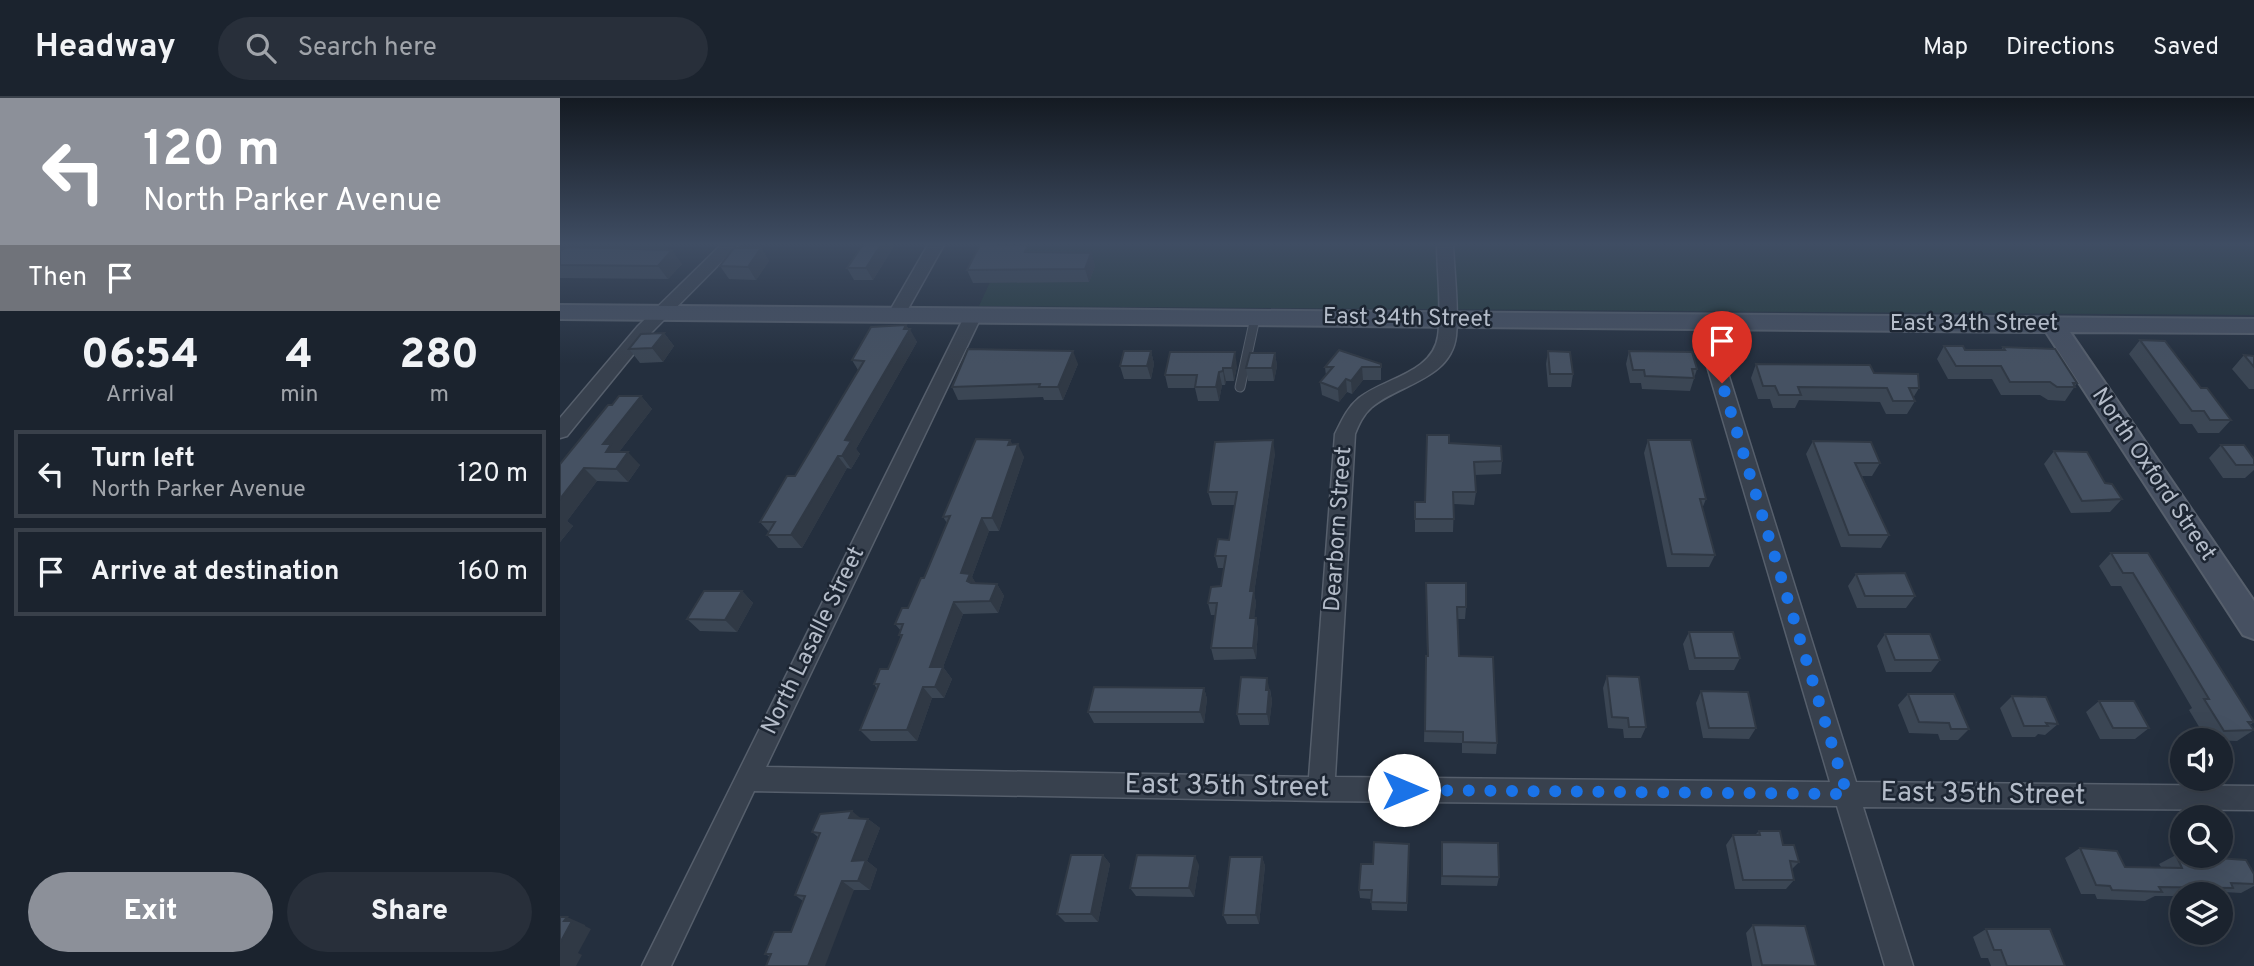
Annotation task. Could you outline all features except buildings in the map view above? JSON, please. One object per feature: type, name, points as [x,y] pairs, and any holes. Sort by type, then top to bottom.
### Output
[{"type":"main road","name":"East 34th Street","points":[[560,312],[2254,326]]},
{"type":"main road","name":"North Oxford Street","points":[[2053,324],[2254,626]]},
{"type":"street","points":[[560,431],[661,313],[691,284]]},
{"type":"street","points":[[897,314],[914,284]]},
{"type":"street","name":"Dearborn Street","points":[[1321,789],[1347,427],[1367,400],[1415,376],[1436,360],[1446,342],[1446,284]]},
{"type":"street","name":"North Lasalle Street","points":[[656,966],[973,315]]},
{"type":"street","points":[[1703,322],[1899,966]]},
{"type":"street","name":"East 35th Street","points":[[747,779],[1321,789],[2254,798]]},
{"type":"lane","points":[[1240,387],[1255,318]]},
{"type":"green space","points":[[989,284],[2254,284],[2254,315],[979,306]]},
{"type":"route","points":[[1404,790],[1847,794],[1722,383]]}]
